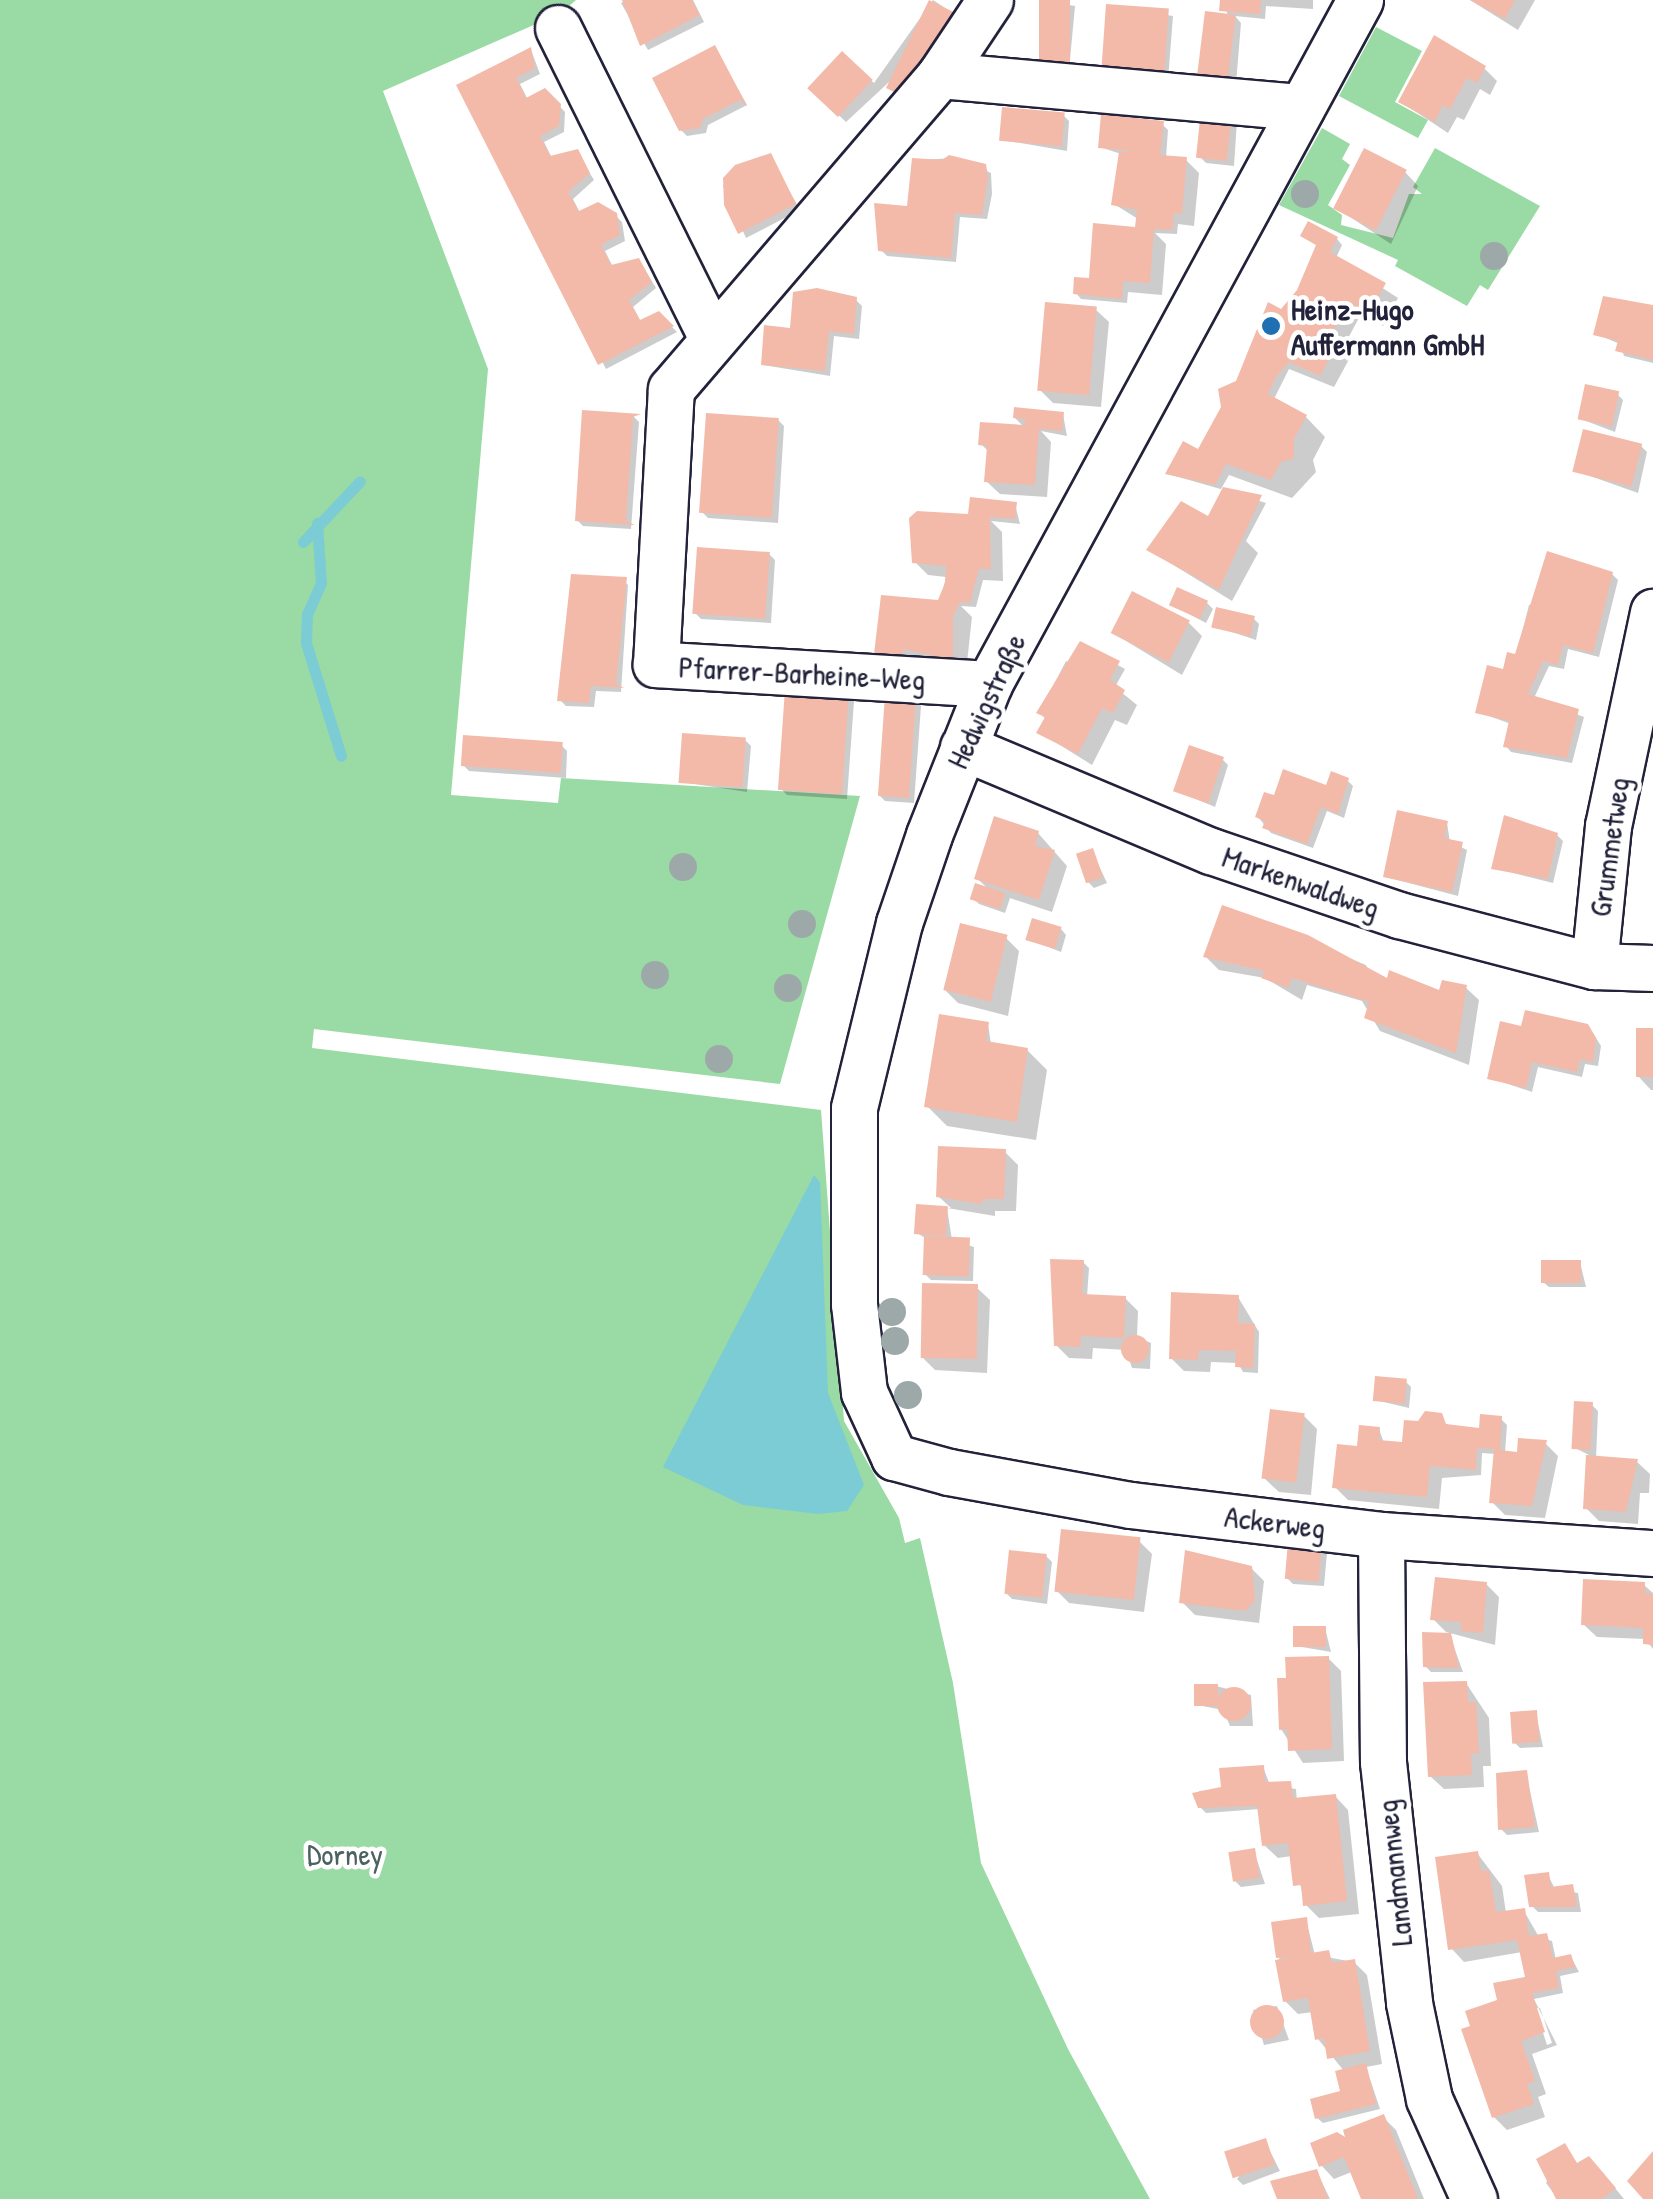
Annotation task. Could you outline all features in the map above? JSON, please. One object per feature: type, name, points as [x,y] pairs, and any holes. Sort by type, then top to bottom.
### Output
[{"type":"street","name":"Pfarrer-Barheine-Weg","points":[[989,684],[656,664],[671,390],[940,74],[990,0]]},
{"type":"street","name":"Hedwigstraße","points":[[901,1462],[877,1429],[856,1348],[854,1108],[899,924],[989,684],[1360,0]]},
{"type":"street","points":[[558,28],[712,338]]},
{"type":"street","points":[[940,74],[1302,107]]},
{"type":"street","name":"Grummetweg","points":[[1594,966],[1608,826],[1653,612]]},
{"type":"street","name":"Markenwaldweg","points":[[963,747],[1211,851],[1479,940],[1594,966],[1653,968]]},
{"type":"street","name":"Ackerweg","points":[[901,1462],[1131,1505],[1381,1535],[1653,1553]]},
{"type":"street","name":"Landmannweg","points":[[1381,1535],[1382,1762],[1409,2003],[1429,2099],[1474,2199]]},
{"type":"green space","name":"Dorney","points":[[0,0],[576,0],[561,13],[383,91],[488,369],[451,795],[558,803],[561,778],[860,796],[780,1084],[314,1029],[312,1048],[821,1110],[844,1421],[899,1518],[905,1543],[920,1538],[953,1683],[981,1863],[1068,2049],[1150,2199],[0,2199]]},
{"type":"green space","points":[[1376,27],[1422,51],[1395,102],[1428,120],[1418,138],[1339,96]]},
{"type":"green space","points":[[1322,128],[1350,144],[1342,159],[1350,165],[1328,205],[1342,215],[1341,225],[1393,238],[1409,194],[1422,194],[1413,187],[1435,148],[1540,206],[1488,290],[1480,285],[1467,306],[1395,266],[1398,260],[1279,205]]},
{"type":"water","points":[[814,1175],[820,1182],[828,1393],[864,1485],[847,1511],[818,1514],[743,1505],[663,1467]]},
{"type":"building","points":[[622,0],[692,0],[700,15],[640,46]]},
{"type":"building","points":[[929,0],[960,15],[917,103],[886,88]]},
{"type":"building","points":[[1039,0],[1070,0],[1070,62],[1039,62]]},
{"type":"building","points":[[1220,0],[1261,0],[1260,14],[1219,11]]},
{"type":"building","points":[[1470,0],[1515,0],[1505,19]]},
{"type":"building","points":[[1106,4],[1169,8],[1164,73],[1101,69]]},
{"type":"building","points":[[1205,11],[1236,15],[1228,79],[1197,76]]},
{"type":"building","points":[[1434,35],[1486,66],[1477,83],[1467,78],[1450,109],[1443,105],[1435,122],[1398,102]]},
{"type":"building","points":[[715,45],[747,106],[740,100],[703,119],[700,128],[679,131],[652,78]]},
{"type":"building","points":[[531,47],[535,68],[516,78],[526,98],[545,88],[561,104],[559,126],[540,136],[550,156],[578,149],[590,173],[568,192],[579,211],[598,202],[617,213],[620,235],[601,245],[611,265],[639,258],[652,282],[629,300],[640,320],[659,311],[674,326],[598,365],[456,85]]},
{"type":"building","points":[[842,51],[873,80],[838,117],[807,88]]},
{"type":"building","points":[[1002,107],[1065,112],[1062,146],[999,141]]},
{"type":"building","points":[[1201,110],[1232,113],[1227,161],[1196,158]]},
{"type":"building","points":[[1101,114],[1164,121],[1160,155],[1187,157],[1182,214],[1174,213],[1172,230],[1154,229],[1150,283],[1123,281],[1122,299],[1073,294],[1074,277],[1089,278],[1093,223],[1135,227],[1137,210],[1111,205],[1119,152],[1134,151],[1098,148]]},
{"type":"building","points":[[1364,148],[1407,170],[1376,230],[1333,209]]},
{"type":"building","points":[[771,153],[796,204],[738,234],[724,205],[723,178],[735,165]]},
{"type":"building","points":[[949,155],[986,164],[988,177],[982,215],[955,213],[951,258],[878,251],[874,203],[907,206],[912,158],[942,160]]},
{"type":"building","points":[[1308,221],[1338,237],[1330,252],[1386,283],[1369,314],[1348,302],[1331,334],[1340,339],[1320,376],[1289,362],[1276,377],[1268,394],[1307,415],[1294,439],[1294,458],[1281,462],[1271,480],[1226,464],[1215,485],[1165,474],[1183,441],[1198,449],[1221,407],[1218,389],[1236,381],[1268,302],[1281,309],[1297,290],[1316,245],[1300,236]]},
{"type":"building","points":[[817,288],[857,297],[854,334],[829,331],[825,371],[761,365],[764,325],[790,328],[793,292]]},
{"type":"building","points":[[1603,296],[1653,305],[1653,360],[1615,351],[1618,341],[1593,335]]},
{"type":"building","points":[[1045,302],[1097,307],[1089,395],[1037,391]]},
{"type":"building","points":[[1585,384],[1619,391],[1612,426],[1578,419]]},
{"type":"building","points":[[1014,407],[1064,412],[1062,431],[1039,429],[1035,485],[984,482],[987,446],[978,445],[980,422],[1025,425],[1025,419],[1013,418]]},
{"type":"building","points":[[582,410],[641,414],[633,417],[626,521],[635,525],[575,521]]},
{"type":"building","points":[[706,413],[779,418],[772,518],[699,513]]},
{"type":"building","points":[[1583,429],[1642,444],[1632,486],[1572,472]]},
{"type":"building","points":[[1223,487],[1262,495],[1219,590],[1146,550],[1181,501],[1208,516]]},
{"type":"building","points":[[970,497],[1017,502],[1015,519],[990,517],[991,569],[979,569],[970,603],[960,602],[953,617],[953,660],[903,649],[903,656],[874,654],[881,595],[938,600],[945,583],[946,566],[912,563],[909,518],[917,511],[968,514]]},
{"type":"building","points":[[697,547],[770,552],[765,619],[692,614]]},
{"type":"building","points":[[1547,551],[1613,572],[1593,653],[1563,645],[1558,665],[1543,661],[1528,694],[1579,709],[1567,758],[1503,747],[1509,721],[1475,713],[1487,665],[1503,669],[1507,652],[1515,654]]},
{"type":"building","points":[[571,574],[627,577],[616,684],[624,688],[591,686],[589,703],[557,701]]},
{"type":"building","points":[[1177,587],[1208,601],[1200,619],[1169,605]]},
{"type":"building","points":[[1132,591],[1190,621],[1169,662],[1111,633]]},
{"type":"building","points":[[1216,607],[1255,616],[1250,636],[1211,627]]},
{"type":"building","points":[[1080,641],[1120,661],[1110,680],[1125,690],[1113,713],[1102,708],[1078,754],[1036,733],[1045,717],[1036,713]]},
{"type":"building","points":[[785,689],[849,693],[842,794],[778,790]]},
{"type":"building","points":[[885,695],[916,697],[909,798],[878,796]]},
{"type":"building","points":[[682,733],[746,737],[742,787],[679,783]]},
{"type":"building","points":[[463,735],[563,742],[561,773],[461,766]]},
{"type":"building","points":[[1189,745],[1224,757],[1208,803],[1173,791]]},
{"type":"building","points":[[1283,769],[1326,785],[1331,771],[1349,778],[1338,814],[1321,807],[1307,844],[1262,828],[1265,821],[1255,817],[1264,792],[1274,795]]},
{"type":"building","points":[[1397,810],[1448,821],[1444,838],[1463,842],[1452,892],[1383,877]]},
{"type":"building","points":[[1504,815],[1558,833],[1548,879],[1491,869]]},
{"type":"building","points":[[994,816],[1039,831],[1035,846],[1055,850],[1039,900],[974,879]]},
{"type":"building","points":[[1093,848],[1103,877],[1086,883],[1076,854]]},
{"type":"building","points":[[975,883],[1005,893],[1000,909],[970,899]]},
{"type":"building","points":[[1222,905],[1308,935],[1387,978],[1389,970],[1439,990],[1442,980],[1467,985],[1456,1053],[1364,1018],[1369,1002],[1292,978],[1288,988],[1261,978],[1264,971],[1203,957]]},
{"type":"building","points":[[1032,918],[1062,927],[1055,949],[1025,940]]},
{"type":"building","points":[[960,923],[1008,935],[991,1002],[943,990]]},
{"type":"building","points":[[1525,1010],[1588,1024],[1596,1038],[1593,1062],[1580,1059],[1577,1072],[1532,1062],[1526,1088],[1487,1079],[1500,1021],[1521,1026]]},
{"type":"building","points":[[939,1014],[989,1022],[986,1041],[1028,1048],[1017,1122],[924,1107]]},
{"type":"building","points":[[1636,1028],[1653,1028],[1653,1077],[1636,1077]]},
{"type":"building","points":[[938,1146],[1006,1149],[1004,1199],[983,1199],[982,1204],[936,1197]]},
{"type":"building","points":[[916,1204],[948,1206],[946,1236],[914,1234]]},
{"type":"building","points":[[924,1236],[970,1238],[969,1277],[923,1275]]},
{"type":"building","points":[[1050,1259],[1084,1260],[1082,1294],[1126,1296],[1124,1338],[1081,1336],[1080,1347],[1054,1346]]},
{"type":"building","points":[[1541,1260],[1581,1260],[1581,1283],[1541,1283]]},
{"type":"building","points":[[922,1283],[978,1284],[977,1359],[921,1358]]},
{"type":"building","points":[[1171,1292],[1239,1295],[1238,1323],[1255,1324],[1253,1368],[1235,1367],[1236,1351],[1199,1350],[1198,1360],[1169,1359]]},
{"type":"building","points":[[1135,1335],[1145,1339],[1149,1349],[1145,1359],[1135,1363],[1125,1359],[1121,1349],[1125,1339]]},
{"type":"building","points":[[1375,1376],[1407,1379],[1405,1404],[1373,1401]]},
{"type":"building","points":[[1574,1401],[1593,1402],[1590,1450],[1571,1449]]},
{"type":"building","points":[[1270,1409],[1305,1413],[1296,1483],[1261,1478]]},
{"type":"building","points":[[1425,1411],[1442,1413],[1446,1424],[1479,1428],[1480,1414],[1502,1416],[1500,1450],[1517,1452],[1518,1438],[1547,1440],[1532,1506],[1489,1503],[1494,1449],[1477,1448],[1476,1470],[1430,1466],[1427,1497],[1332,1488],[1337,1444],[1357,1446],[1359,1425],[1380,1427],[1379,1440],[1402,1442],[1404,1420],[1418,1421]]},
{"type":"building","points":[[1586,1455],[1638,1459],[1626,1512],[1583,1509]]},
{"type":"building","points":[[1061,1529],[1141,1537],[1134,1600],[1054,1592]]},
{"type":"building","points":[[1288,1542],[1322,1545],[1319,1582],[1285,1579]]},
{"type":"building","points":[[1009,1550],[1047,1554],[1042,1598],[1004,1594]]},
{"type":"building","points":[[1185,1550],[1252,1566],[1255,1600],[1246,1611],[1179,1603]]},
{"type":"building","points":[[1435,1577],[1487,1582],[1483,1633],[1461,1631],[1461,1622],[1430,1620]]},
{"type":"building","points":[[1583,1579],[1645,1582],[1645,1593],[1653,1594],[1653,1645],[1643,1644],[1643,1628],[1581,1625]]},
{"type":"building","points":[[1293,1626],[1326,1626],[1326,1647],[1293,1647]]},
{"type":"building","points":[[1422,1632],[1451,1633],[1459,1668],[1423,1667]]},
{"type":"building","points":[[1329,1656],[1332,1749],[1288,1751],[1287,1729],[1279,1730],[1277,1678],[1286,1678],[1285,1657]]},
{"type":"building","points":[[1467,1681],[1468,1702],[1476,1702],[1479,1753],[1471,1754],[1472,1775],[1428,1777],[1423,1682]]},
{"type":"building","points":[[1194,1684],[1218,1684],[1218,1706],[1194,1706]]},
{"type":"building","points":[[1234,1687],[1246,1692],[1251,1704],[1246,1716],[1234,1721],[1222,1716],[1217,1704],[1222,1692]]},
{"type":"building","points":[[1537,1710],[1539,1742],[1512,1744],[1510,1712]]},
{"type":"building","points":[[1264,1765],[1265,1782],[1291,1781],[1293,1798],[1336,1794],[1347,1901],[1303,1906],[1301,1885],[1293,1886],[1288,1843],[1262,1846],[1257,1806],[1198,1808],[1192,1793],[1221,1787],[1219,1768]]},
{"type":"building","points":[[1527,1770],[1535,1827],[1498,1830],[1496,1773]]},
{"type":"building","points":[[1255,1848],[1260,1878],[1233,1882],[1228,1852]]},
{"type":"building","points":[[1478,1851],[1481,1871],[1489,1870],[1496,1912],[1525,1908],[1529,1936],[1547,1933],[1553,1958],[1571,1954],[1575,1967],[1556,1971],[1559,1988],[1532,1993],[1545,2032],[1521,2041],[1535,2081],[1527,2084],[1534,2104],[1492,2118],[1461,2029],[1470,2026],[1465,2011],[1497,2000],[1493,1983],[1525,1977],[1517,1940],[1448,1950],[1435,1857]]},
{"type":"building","points":[[1549,1872],[1551,1887],[1573,1884],[1577,1907],[1529,1907],[1524,1875]]},
{"type":"building","points":[[1307,1917],[1311,1953],[1329,1950],[1332,1963],[1355,1959],[1370,2051],[1327,2059],[1324,2038],[1315,2040],[1308,1998],[1283,2002],[1275,1960],[1292,1957],[1276,1958],[1271,1922]]},
{"type":"building","points":[[1267,2005],[1279,2010],[1284,2022],[1279,2034],[1267,2039],[1255,2034],[1250,2022],[1255,2010]]},
{"type":"building","points":[[1366,2063],[1376,2104],[1315,2119],[1310,2099],[1340,2091],[1335,2071]]},
{"type":"building","points":[[1384,2114],[1418,2199],[1361,2199],[1344,2157],[1319,2167],[1310,2143],[1337,2132],[1345,2137],[1343,2130]]},
{"type":"building","points":[[1266,2138],[1275,2165],[1233,2178],[1224,2152]]},
{"type":"building","points":[[1565,2143],[1577,2163],[1589,2156],[1616,2188],[1602,2199],[1556,2199],[1536,2159]]},
{"type":"building","points":[[1653,2151],[1653,2199],[1643,2199],[1627,2181]]},
{"type":"building","points":[[1317,2169],[1328,2199],[1277,2199],[1270,2181]]},
{"type":"waterway","points":[[303,542],[360,481]]},
{"type":"waterway","points":[[317,523],[321,583],[307,614],[306,643],[341,756]]},
{"type":"place","name":"Heinz-Hugo Auffermann GmbH","points":[[1271,326]]}]
